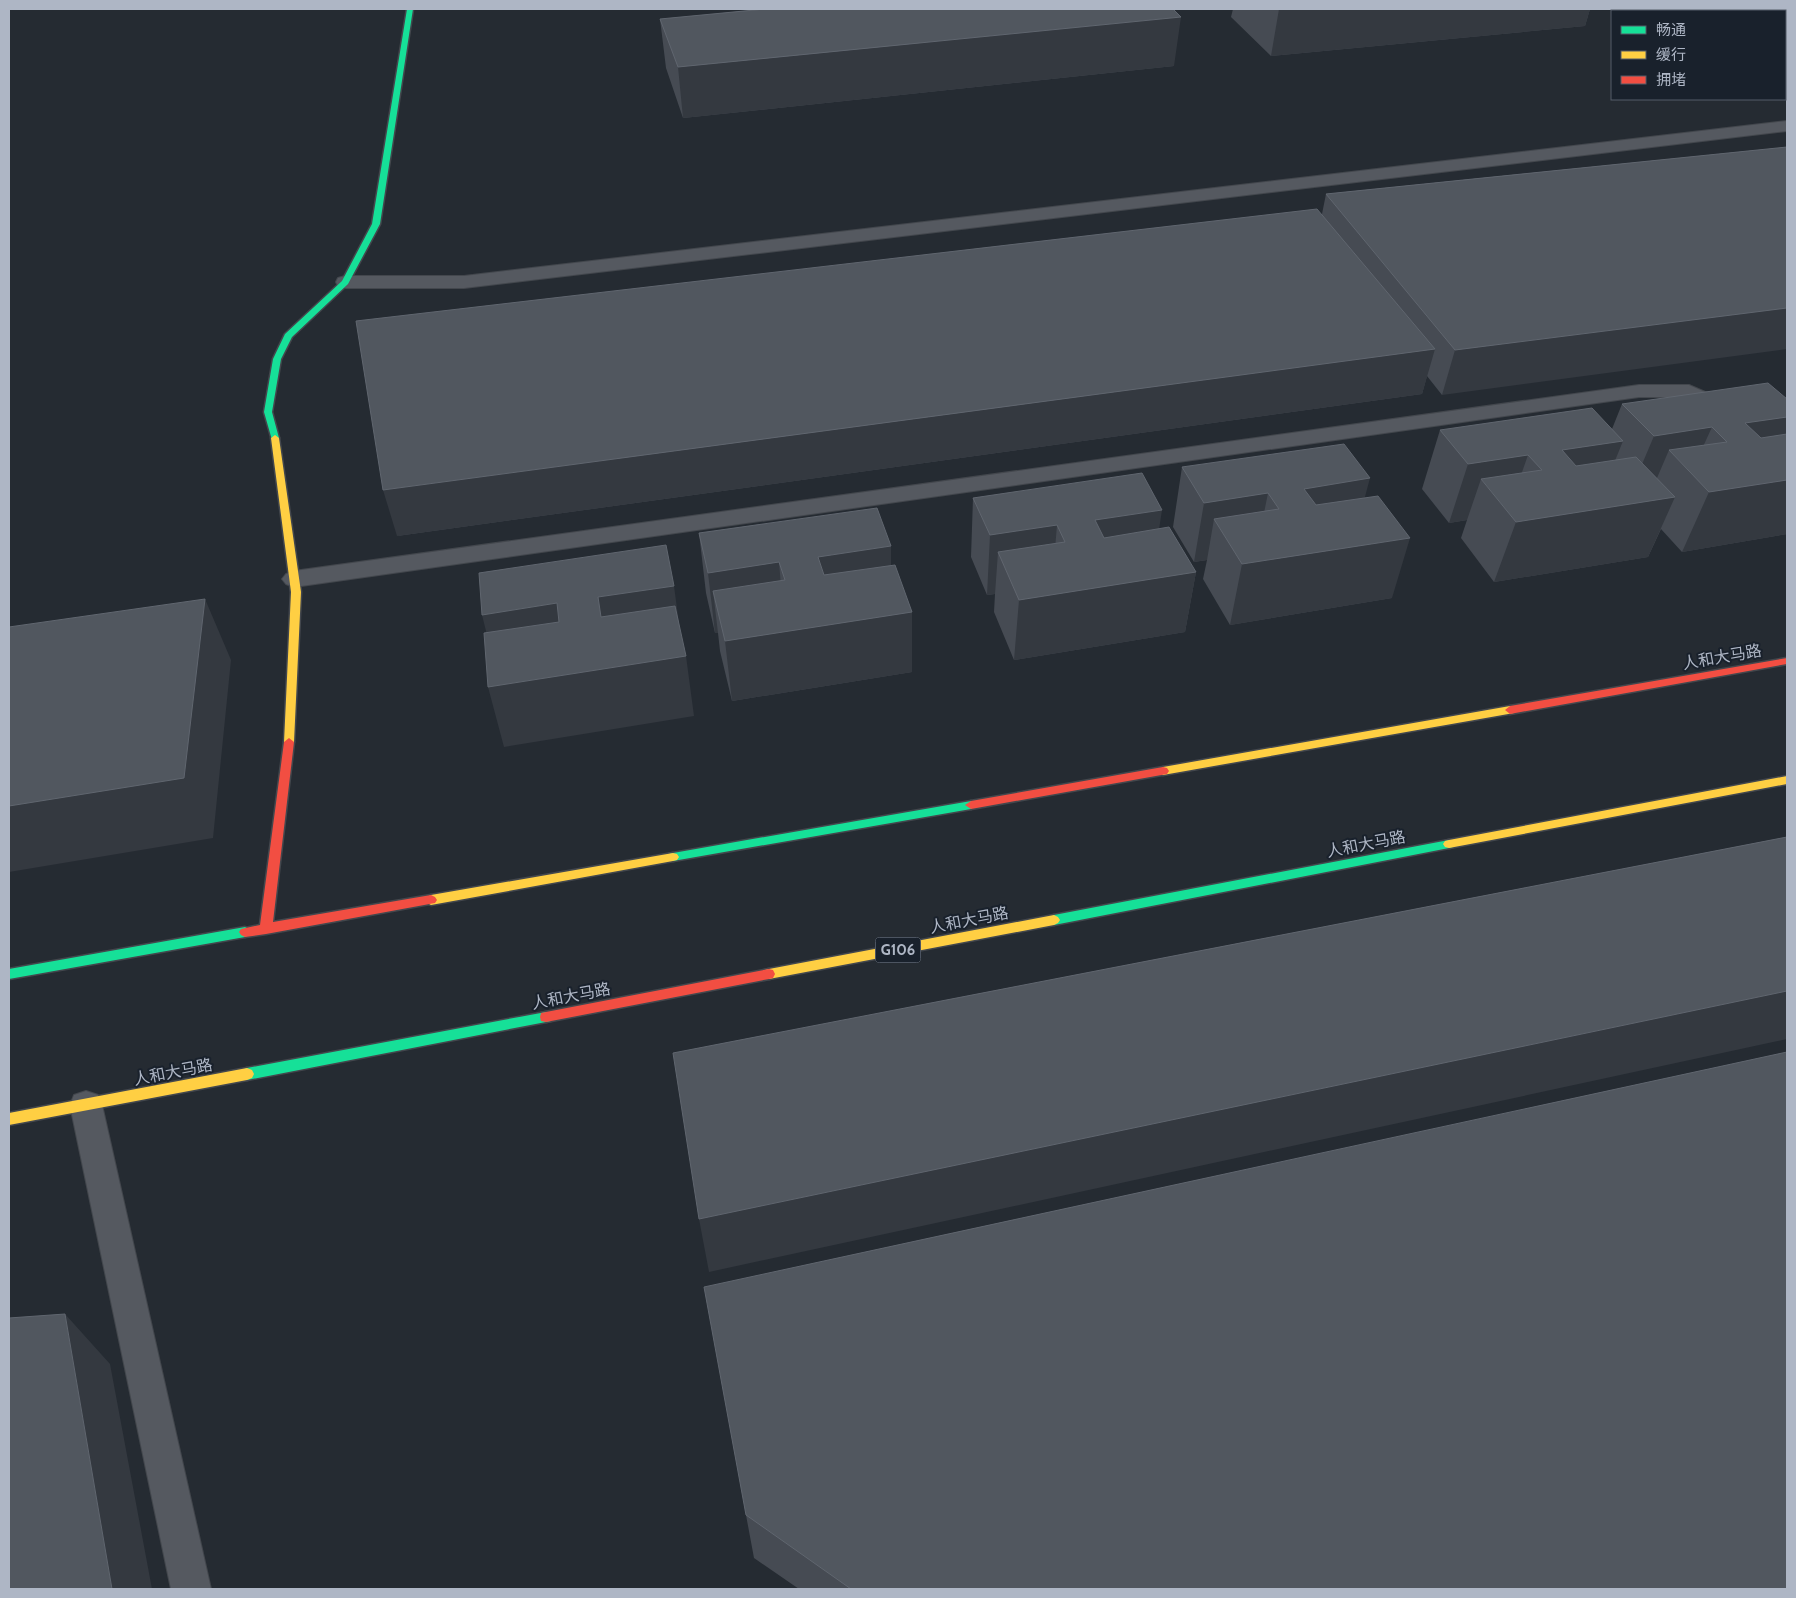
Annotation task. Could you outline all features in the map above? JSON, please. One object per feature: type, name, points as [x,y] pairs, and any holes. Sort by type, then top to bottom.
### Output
[{"type":"main road","points":[[266,929],[289,750],[296,592],[276,440],[268,412],[272,378],[277,359],[288,336],[345,282],[376,224],[410,9]]},
{"type":"main road","name":"人和大马路","points":[[9,974],[1787,661]]},
{"type":"main road","name":"人和大马路","points":[[9,1119],[1785,783]]},
{"type":"street","points":[[345,282],[464,282],[1787,126]]},
{"type":"street","points":[[294,579],[1639,391],[1689,392],[1730,410],[1743,423]]},
{"type":"street","points":[[86,1105],[191,1589]]},
{"type":"building","points":[[765,9],[1173,9],[1181,17],[678,67],[660,19]]},
{"type":"building","points":[[1787,147],[1787,308],[1455,350],[1326,194]]},
{"type":"building","points":[[1317,209],[1435,349],[383,490],[356,321]]},
{"type":"building","points":[[1768,383],[1787,399],[1787,417],[1745,423],[1761,438],[1787,434],[1787,480],[1709,492],[1669,450],[1727,442],[1712,427],[1654,436],[1622,404]]},
{"type":"building","points":[[1592,408],[1623,441],[1562,450],[1576,466],[1636,457],[1675,497],[1516,522],[1481,479],[1542,470],[1528,455],[1468,464],[1440,430]]},
{"type":"building","points":[[1344,444],[1370,478],[1304,489],[1316,505],[1378,496],[1410,538],[1242,564],[1214,519],[1279,509],[1268,493],[1204,503],[1182,467]]},
{"type":"building","points":[[1142,473],[1162,510],[1095,520],[1104,538],[1169,527],[1196,572],[1019,600],[998,552],[1065,542],[1057,525],[990,535],[973,498]]},
{"type":"building","points":[[877,508],[891,546],[818,557],[824,575],[895,565],[912,612],[725,641],[713,591],[785,580],[779,562],[708,573],[699,533]]},
{"type":"building","points":[[666,545],[674,586],[598,597],[601,617],[675,606],[686,656],[488,687],[484,633],[559,622],[557,603],[482,615],[479,573]]},
{"type":"building","points":[[205,599],[184,778],[9,806],[9,627]]},
{"type":"building","points":[[1787,837],[1787,991],[699,1219],[673,1053]]},
{"type":"building","points":[[1787,1052],[1787,1589],[851,1589],[746,1515],[704,1287]]},
{"type":"building","points":[[65,1314],[112,1589],[9,1589],[9,1318]]},
{"type":"traffic: fast","points":[[275,438],[268,412],[277,359],[288,336],[345,282],[376,224],[410,9]]},
{"type":"traffic: fast","points":[[673,857],[971,805]]},
{"type":"traffic: fast","points":[[1054,920],[1449,844]]},
{"type":"traffic: fast","points":[[9,974],[245,932]]},
{"type":"traffic: fast","points":[[247,1074],[546,1017]]},
{"type":"traffic: slow","points":[[275,438],[296,592],[289,742]]},
{"type":"traffic: slow","points":[[1163,771],[1510,710]]},
{"type":"traffic: slow","points":[[1449,844],[1787,780]]},
{"type":"traffic: slow","points":[[431,900],[673,857]]},
{"type":"traffic: slow","points":[[769,974],[1054,920]]},
{"type":"traffic: slow","points":[[9,1119],[247,1074]]},
{"type":"traffic: jam","points":[[1510,710],[1787,661]]},
{"type":"traffic: jam","points":[[266,929],[289,742]]},
{"type":"traffic: jam","points":[[971,805],[1163,771]]},
{"type":"traffic: jam","points":[[245,932],[431,900]]},
{"type":"traffic: jam","points":[[546,1017],[769,974]]}]
